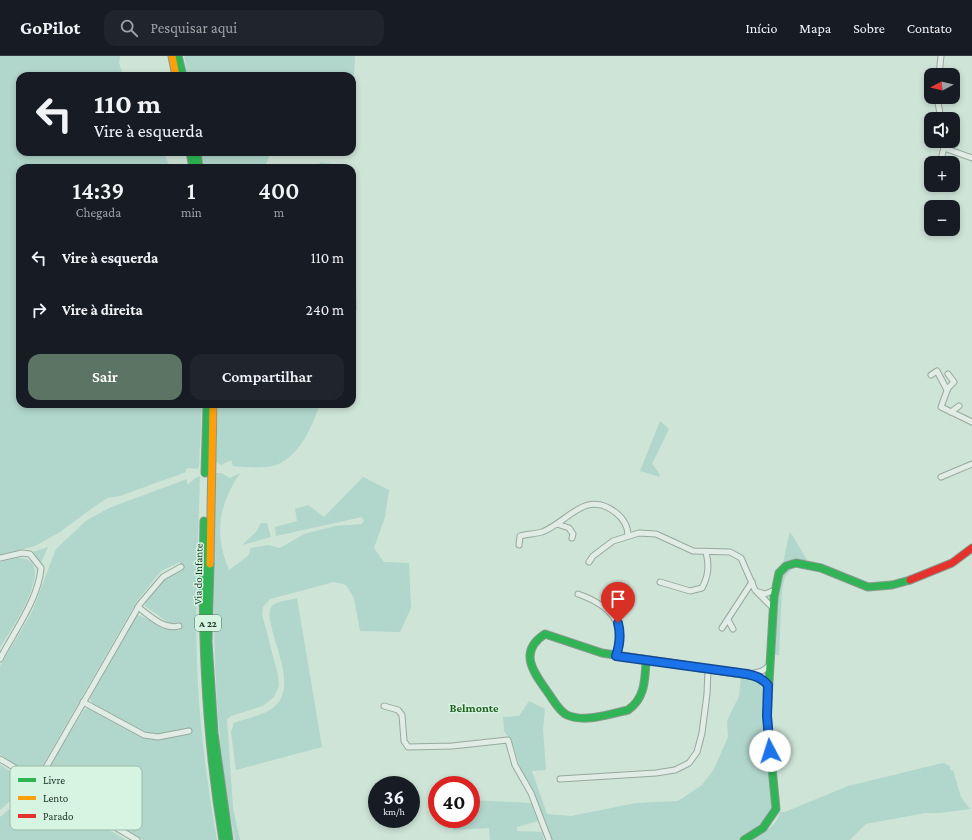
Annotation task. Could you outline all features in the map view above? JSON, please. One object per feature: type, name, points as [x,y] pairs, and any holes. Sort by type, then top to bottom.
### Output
[{"type":"main road","points":[[172,56],[175,72]]},
{"type":"main road","points":[[178,56],[182,72]]},
{"type":"main road","name":"Via do Infante","points":[[207,408],[202,640],[208,742],[223,840]]},
{"type":"main road","name":"Via do Infante","points":[[214,408],[208,642],[214,733],[229,840]]},
{"type":"main road","points":[[744,840],[756,834],[771,822],[776,809],[776,790],[768,739],[768,685],[775,590],[779,572],[788,565],[796,562],[813,565],[868,587],[885,588],[903,583],[948,564],[961,558],[972,548]]},
{"type":"main road","points":[[646,660],[642,694],[634,707],[628,710],[576,717],[567,715],[561,710],[534,672],[530,656],[532,645],[537,638],[545,634],[602,653],[616,656],[646,660],[708,669],[747,674],[756,676],[768,685]]},
{"type":"street","points":[[940,68],[941,56]]},
{"type":"street","points":[[942,156],[944,148],[972,158]]},
{"type":"street","points":[[931,375],[937,371],[947,390]]},
{"type":"street","points":[[948,374],[954,382],[947,390],[942,407],[972,422]]},
{"type":"street","points":[[951,412],[959,406]]},
{"type":"street","points":[[941,477],[972,464]]},
{"type":"street","points":[[519,545],[520,536],[542,532],[586,505],[600,505],[611,509],[621,517],[628,529],[628,536]]},
{"type":"street","points":[[557,524],[569,528],[573,534],[572,538]]},
{"type":"street","points":[[589,562],[606,546],[628,536],[639,533],[656,534],[686,548],[706,552],[730,552],[741,558],[755,590],[774,609]]},
{"type":"street","points":[[660,582],[690,591],[702,588],[708,578],[706,552]]},
{"type":"street","points":[[0,558],[22,553],[30,554],[41,568],[36,592],[0,659]]},
{"type":"street","points":[[46,766],[138,607],[163,577],[181,567]]},
{"type":"street","points":[[722,628],[752,582]]},
{"type":"street","points":[[755,590],[765,594],[775,590]]},
{"type":"street","points":[[578,594],[598,604],[610,613],[618,623],[620,631],[620,646],[616,656]]},
{"type":"street","points":[[138,607],[159,623],[175,627],[179,626]]},
{"type":"street","points":[[728,620],[733,629]]},
{"type":"street","points":[[747,674],[762,671],[770,665]]},
{"type":"street","points":[[560,779],[656,773],[675,770],[689,763],[697,752],[702,733],[707,694],[708,669]]},
{"type":"street","points":[[83,702],[144,735],[158,737],[189,731]]},
{"type":"street","points":[[384,706],[398,710],[402,715],[404,741],[408,747],[452,746],[508,740],[514,765],[531,793],[548,840]]},
{"type":"street","points":[[0,759],[11,766]]},
{"type":"street","points":[[120,830],[137,840]]},
{"type":"shaded area","points":[[0,56],[120,56],[119,63],[122,72],[16,72],[16,156],[166,156],[168,164],[16,164],[16,408],[202,408],[199,466],[197,469],[186,469],[186,472],[120,496],[107,498],[60,532],[35,546],[0,555]]},
{"type":"shaded area","points":[[184,56],[355,56],[354,72],[187,72]]},
{"type":"shaded area","points":[[202,156],[269,156],[266,164],[203,164]]},
{"type":"shaded area","points":[[321,162],[332,164],[319,164]]},
{"type":"shaded area","points":[[356,289],[357,309],[356,312]]},
{"type":"shaded area","points":[[218,408],[318,408],[309,430],[299,447],[285,460],[276,465],[266,467],[233,466],[231,460],[221,465],[216,462]]},
{"type":"shaded area","points":[[660,421],[669,429],[652,464],[659,473],[660,477],[640,471]]},
{"type":"shaded area","points":[[216,473],[221,473],[230,478],[240,473],[227,497],[221,520],[221,544],[229,570],[248,556],[251,548],[268,545],[280,548],[304,534],[335,526],[362,524],[364,520],[362,517],[276,536],[275,527],[297,521],[295,509],[308,505],[324,517],[363,477],[389,490],[385,517],[374,548],[384,562],[409,563],[411,608],[400,632],[360,631],[354,598],[346,585],[334,582],[270,599],[263,607],[262,614],[278,675],[279,686],[274,697],[263,706],[231,716],[227,719],[233,808],[240,840],[235,840],[229,810],[218,718],[214,626],[214,534]]},
{"type":"shaded area","points":[[200,476],[196,608],[198,686],[205,763],[217,840],[143,840],[126,830],[142,830],[142,766],[51,766],[84,710],[88,708],[126,729],[129,724],[92,703],[90,698],[137,615],[179,631],[180,623],[169,623],[145,606],[151,594],[160,584],[182,569],[180,562],[161,571],[137,601],[42,766],[16,766],[0,754],[0,666],[32,612],[56,549],[87,520],[109,508],[187,479],[187,485]]},
{"type":"shaded area","points":[[261,523],[267,523],[271,537],[242,545],[256,532]]},
{"type":"shaded area","points":[[791,533],[807,560],[791,560],[783,564],[789,534]]},
{"type":"shaded area","points":[[48,547],[41,563],[33,552]]},
{"type":"shaded area","points":[[16,558],[29,561],[35,569],[34,581],[21,612],[0,648],[0,562]]},
{"type":"shaded area","points":[[794,566],[785,577],[782,589],[779,655],[773,655],[777,582],[785,569]]},
{"type":"shaded area","points":[[297,598],[322,747],[236,770],[231,732],[234,723],[260,715],[270,710],[282,696],[284,683],[283,668],[271,623],[270,612],[273,605]]},
{"type":"shaded area","points":[[741,677],[760,682],[763,686],[764,736],[773,806],[770,819],[758,830],[738,840],[551,840],[534,794],[521,770],[512,742],[504,731],[503,717],[519,716],[529,701],[545,709],[543,729],[546,770],[532,771],[547,814],[571,816],[636,803],[678,801],[702,785],[714,769],[728,737],[727,721],[739,696]]},
{"type":"shaded area","points":[[943,763],[950,766],[950,770],[953,770],[961,797],[970,809],[939,813],[925,813],[866,824],[850,840],[751,840],[773,825],[779,817],[780,812],[785,812],[848,786]]},
{"type":"shaded area","points":[[0,765],[10,771],[10,801],[0,810]]},
{"type":"shaded area","points":[[480,800],[531,803],[538,821],[517,827],[517,831],[542,832],[544,840],[490,840],[489,828],[453,830],[453,828],[480,828]]},
{"type":"shaded area","points":[[10,809],[10,830],[109,830],[126,840],[0,840],[0,817]]},
{"type":"traffic: fast","points":[[178,56],[182,72]]},
{"type":"traffic: fast","points":[[191,156],[192,164]]},
{"type":"traffic: fast","points":[[198,156],[198,164]]},
{"type":"traffic: fast","points":[[205,473],[207,408]]},
{"type":"traffic: fast","points":[[204,521],[203,601],[208,721],[223,840]]},
{"type":"traffic: fast","points":[[744,840],[763,828],[776,809],[767,716],[774,597],[779,573],[786,566],[796,563],[821,568],[868,587],[892,585],[910,580]]},
{"type":"traffic: fast","points":[[210,564],[208,642],[214,733],[229,840]]},
{"type":"traffic: fast","points":[[646,661],[643,688],[634,705],[628,710],[598,717],[582,718],[567,715],[559,708],[534,671],[530,655],[532,648],[545,634],[602,653],[756,676],[768,685]]},
{"type":"traffic: slow","points":[[172,56],[175,72]]},
{"type":"traffic: slow","points":[[210,564],[213,408]]},
{"type":"traffic: jam","points":[[910,580],[952,563],[972,548]]},
{"type":"district","name":"Belmonte","points":[[474,708]]},
{"type":"route","points":[[618,623],[620,631],[620,646],[616,656],[747,674],[756,676],[764,681],[768,685],[767,716],[770,751]]}]
